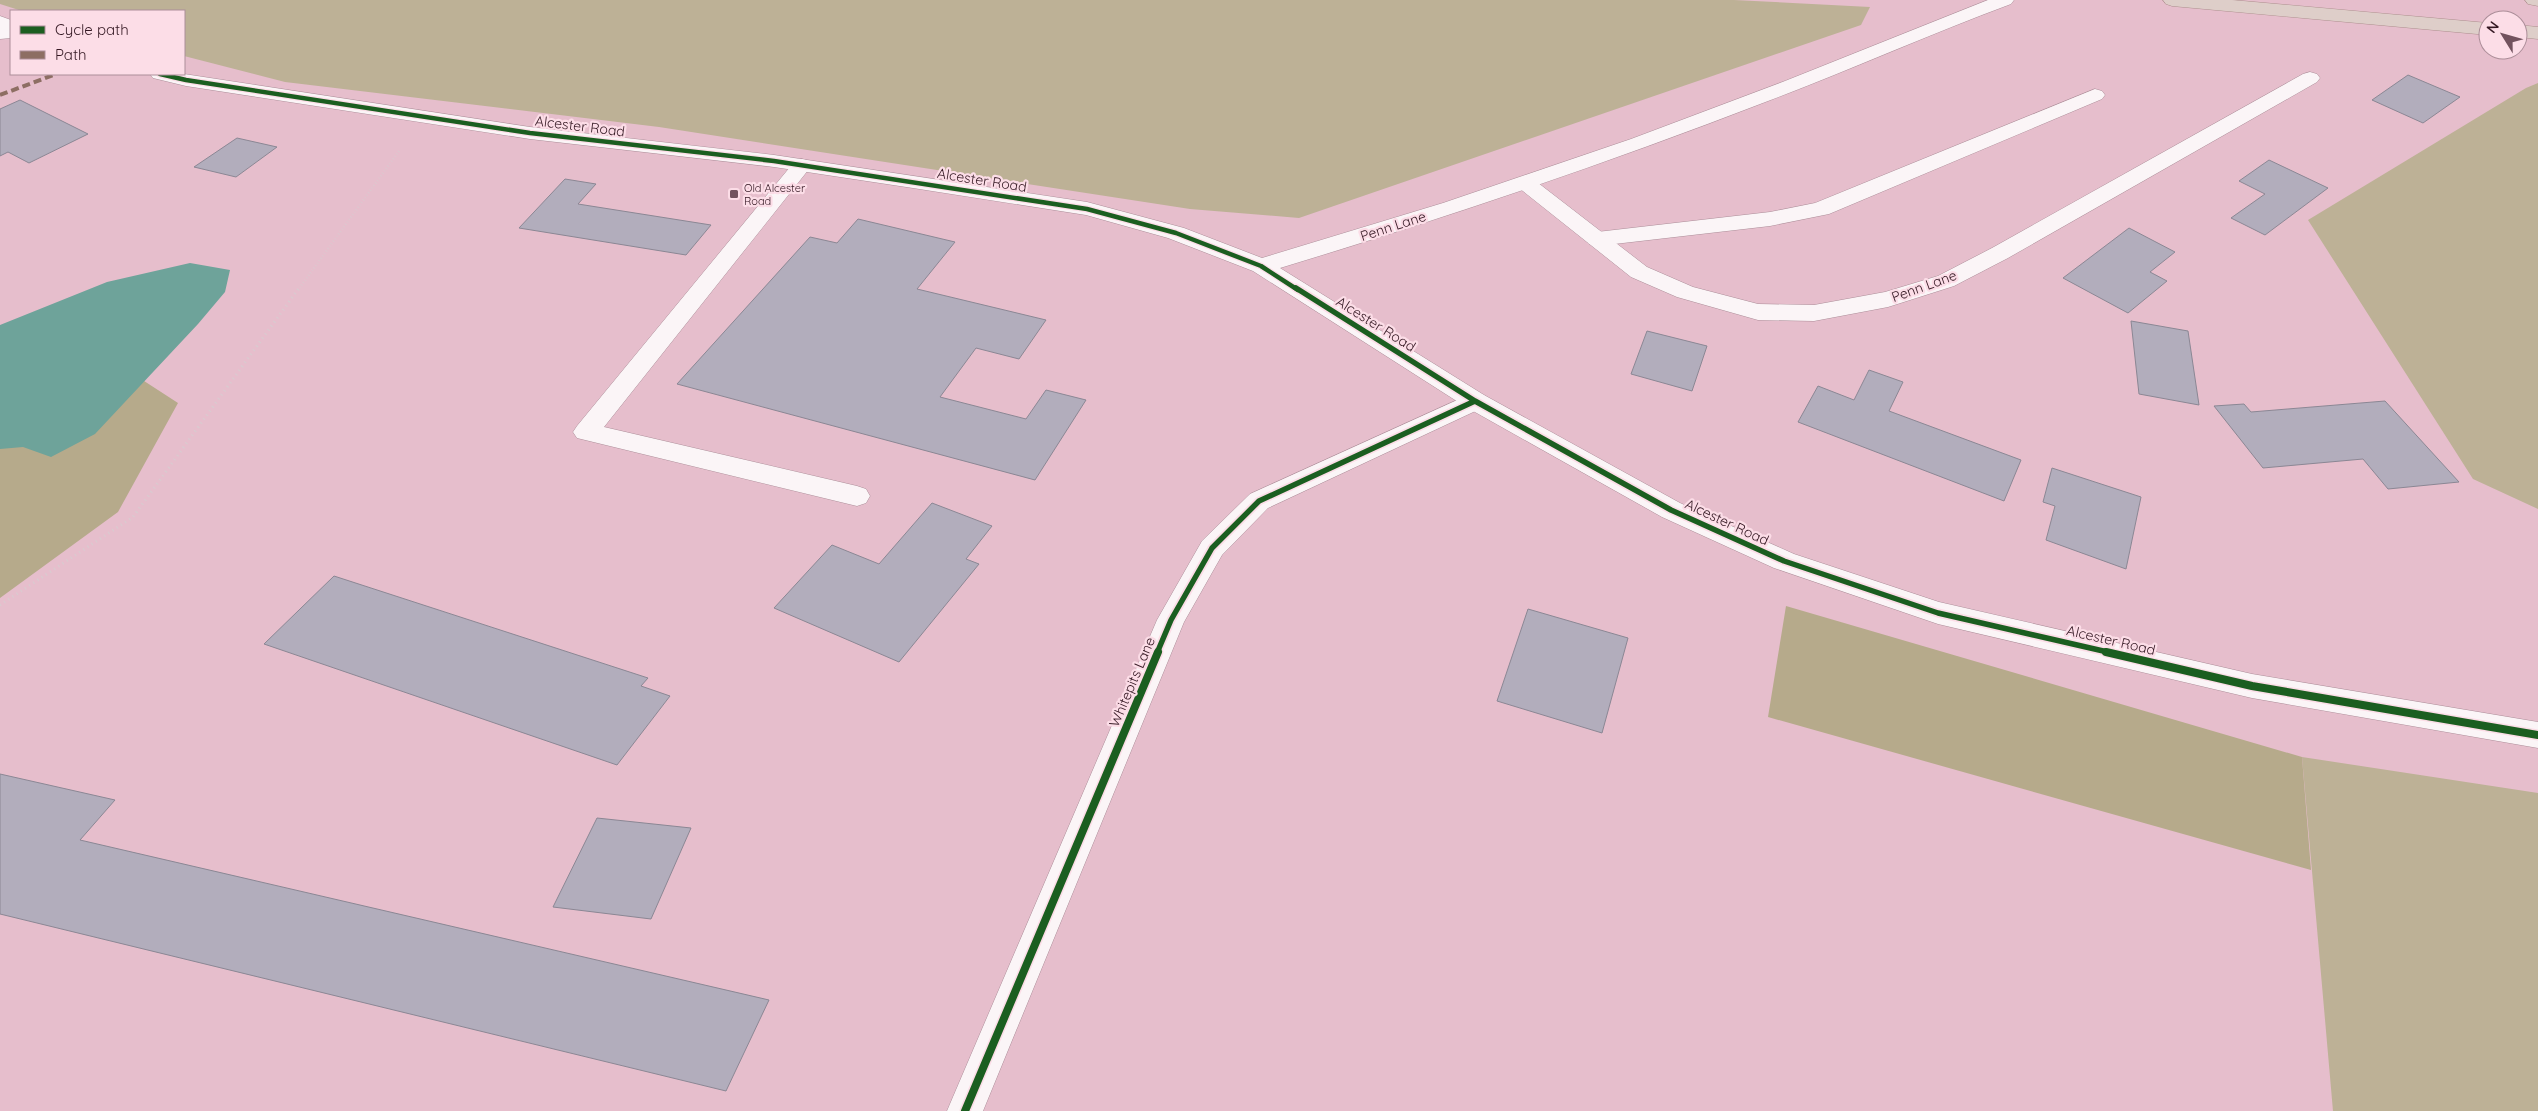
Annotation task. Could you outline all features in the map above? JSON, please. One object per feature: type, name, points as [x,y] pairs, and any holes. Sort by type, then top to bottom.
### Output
[{"type":"highway","points":[[2172,0],[2478,28]]},
{"type":"street","name":"Penn Lane","points":[[1261,266],[1525,184],[1763,97],[1958,17],[2005,0]]},
{"type":"street","name":"Alcester Road","points":[[164,75],[186,80],[530,133],[802,165],[1087,209],[1176,233],[1261,266],[1475,401],[1671,510],[1784,561],[1938,613],[2252,686],[2538,736]]},
{"type":"street","name":"Penn Lane","points":[[1525,184],[1639,272],[1685,292],[1758,312],[1814,313],[1888,299],[1946,281],[2000,253],[2310,78]]},
{"type":"street","points":[[1597,239],[1770,220],[1822,208],[2095,95]]},
{"type":"street","points":[[802,165],[586,432],[857,496]]},
{"type":"street","name":"Whitepits Lane","points":[[965,1111],[1172,620],[1212,548],[1259,501],[1475,401]]},
{"type":"path","points":[[0,605],[133,516],[423,117]]},
{"type":"shaded area","points":[[0,0],[1734,0],[1870,7],[1861,25],[1299,218],[1190,209],[659,127],[285,82],[185,56],[185,10],[19,10],[0,4]]},
{"type":"shaded area","points":[[2538,83],[2538,509],[2473,479],[2308,220],[2526,88]]},
{"type":"shaded area","points":[[190,263],[230,270],[225,292],[198,324],[95,434],[51,457],[23,447],[0,449],[0,325],[107,282]]},
{"type":"shaded area","points":[[141,379],[178,403],[118,512],[0,598],[0,430]]},
{"type":"shaded area","points":[[1786,606],[2302,757],[2311,870],[1768,717]]},
{"type":"shaded area","points":[[2302,757],[2538,793],[2538,1111],[2333,1111]]},
{"type":"building","points":[[2408,75],[2460,97],[2423,123],[2372,100]]},
{"type":"building","points":[[20,100],[88,134],[29,163],[8,152],[0,156],[0,109]]},
{"type":"building","points":[[237,138],[277,147],[236,177],[194,167]]},
{"type":"building","points":[[2269,160],[2328,188],[2265,235],[2231,218],[2265,194],[2239,181]]},
{"type":"building","points":[[565,179],[596,184],[578,204],[711,225],[686,255],[519,228]]},
{"type":"building","points":[[858,219],[955,242],[917,289],[1046,320],[1019,359],[976,348],[940,397],[1026,419],[1046,390],[1086,400],[1035,480],[677,384],[810,237],[837,243]]},
{"type":"building","points":[[2129,228],[2175,252],[2150,272],[2167,281],[2128,313],[2063,278]]},
{"type":"building","points":[[2131,321],[2188,331],[2199,405],[2139,394]]},
{"type":"building","points":[[1647,331],[1707,346],[1692,391],[1631,374]]},
{"type":"building","points":[[1869,370],[1903,382],[1889,411],[2021,460],[2004,501],[1798,422],[1818,386],[1854,400]]},
{"type":"building","points":[[2385,401],[2459,482],[2388,489],[2363,459],[2263,468],[2214,406],[2244,404],[2251,412]]},
{"type":"building","points":[[2052,468],[2141,497],[2126,569],[2046,540],[2055,506],[2043,502]]},
{"type":"building","points":[[932,503],[992,526],[966,559],[979,564],[899,662],[774,608],[832,545],[879,564]]},
{"type":"building","points":[[334,576],[648,678],[641,686],[670,696],[617,765],[264,644]]},
{"type":"building","points":[[1528,609],[1628,638],[1602,733],[1497,701]]},
{"type":"building","points":[[0,774],[115,800],[80,840],[769,1000],[726,1091],[0,914]]},
{"type":"building","points":[[597,818],[691,828],[651,919],[553,907]]},
{"type":"marked path","points":[[0,95],[53,75]]},
{"type":"cycle path","points":[[164,75],[186,80],[530,133],[774,161],[1087,209],[1176,233],[1261,266],[1475,401],[1671,510],[1784,561],[1938,613],[2252,686],[2538,735]]},
{"type":"cycle path","points":[[965,1111],[1171,620],[1212,548],[1259,501],[1475,401]]},
{"type":"place","name":"Old Alcester Road","points":[[734,194]]}]
